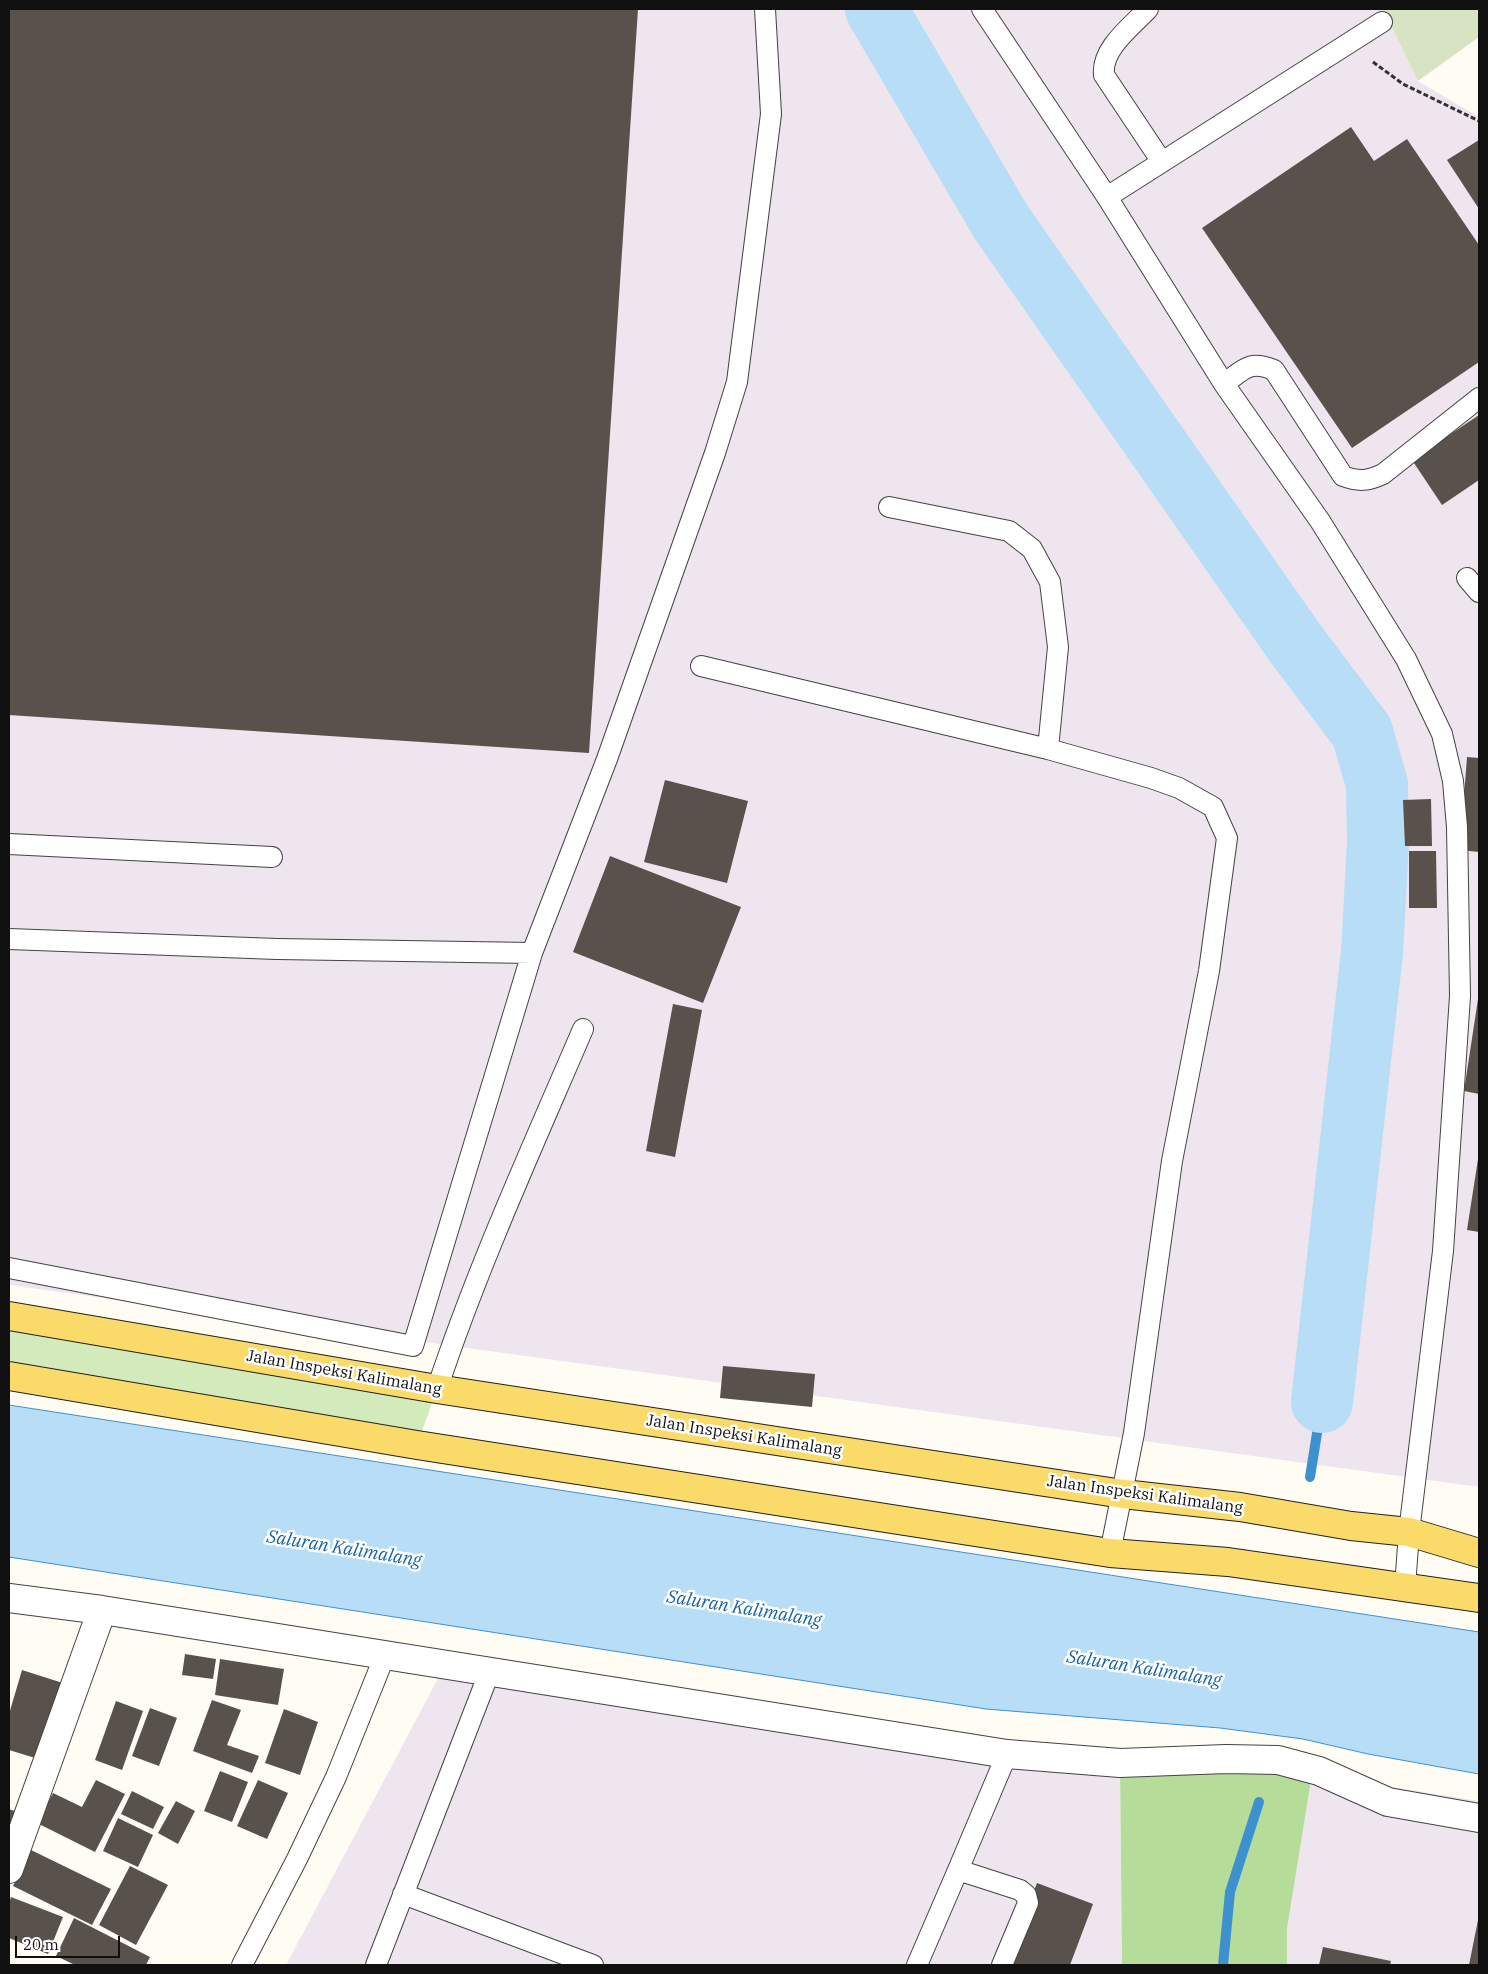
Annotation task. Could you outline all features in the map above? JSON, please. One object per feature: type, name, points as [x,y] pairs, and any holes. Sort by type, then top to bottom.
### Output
[{"type":"main road","name":"Jalan Inspeksi Kalimalang","points":[[9,1316],[436,1389],[1123,1494],[1240,1507],[1351,1526],[1409,1532],[1479,1553]]},
{"type":"main road","points":[[9,1376],[417,1445],[1110,1553],[1228,1562],[1479,1598]]},
{"type":"street","points":[[9,1598],[102,1610],[1007,1754],[1120,1763],[1226,1759],[1278,1760],[1319,1771],[1388,1802],[1479,1818]]},
{"type":"street","points":[[9,1869],[102,1610]]},
{"type":"lane","points":[[9,1268],[413,1346],[532,953],[614,741],[715,453],[737,382],[771,114],[766,9]]},
{"type":"lane","points":[[982,9],[1107,197],[1224,384],[1320,521],[1406,659],[1442,734],[1453,781],[1457,827],[1460,996],[1443,1251],[1404,1587]]},
{"type":"lane","points":[[1148,9],[1107,54],[1103,65],[1104,75],[1162,162]]},
{"type":"lane","points":[[1107,197],[1382,22]]},
{"type":"lane","points":[[1224,384],[1248,366],[1260,364],[1274,370],[1343,476],[1354,480],[1368,481],[1383,474],[1479,398]]},
{"type":"lane","points":[[889,507],[1010,531],[1032,549],[1050,582],[1058,647],[1048,749]]},
{"type":"lane","points":[[701,666],[1048,749],[1151,778],[1179,788],[1213,808],[1227,838],[1209,971],[1172,1161],[1134,1433],[1110,1553]]},
{"type":"lane","points":[[9,844],[272,857]]},
{"type":"lane","points":[[9,939],[277,949],[532,953]]},
{"type":"lane","points":[[436,1389],[454,1337],[510,1199],[583,1029]]},
{"type":"lane","points":[[242,1965],[298,1859],[328,1793],[385,1655]]},
{"type":"lane","points":[[376,1965],[489,1673]]},
{"type":"lane","points":[[917,1965],[1007,1754]]},
{"type":"lane","points":[[958,1870],[1020,1890],[1026,1895],[1028,1904],[1002,1965]]},
{"type":"lane","points":[[403,1894],[593,1965]]},
{"type":"path","points":[[1348,44],[1403,84],[1479,121]]},
{"type":"shaded area","points":[[9,9],[1383,9],[1418,81],[1479,117],[1479,1487],[9,1285]]},
{"type":"shaded area","points":[[451,1654],[1120,1768],[1122,1965],[286,1965]]},
{"type":"shaded area","points":[[1312,1774],[1479,1801],[1479,1965],[1287,1965],[1287,1929]]},
{"type":"green space","points":[[1383,9],[1479,9],[1479,37],[1418,81]]},
{"type":"green space","points":[[9,1316],[437,1389],[417,1445],[9,1375]]},
{"type":"green space","points":[[1120,1768],[1312,1774],[1287,1929],[1287,1965],[1122,1965]]},
{"type":"water","name":"Saluran Kalimalang","points":[[9,1405],[1479,1632],[1479,1774],[1368,1754],[1303,1739],[1220,1728],[986,1709],[9,1557]]},
{"type":"building","points":[[9,9],[638,9],[589,753],[9,715]]},
{"type":"building","points":[[1351,127],[1374,161],[1407,139],[1479,245],[1479,362],[1352,448],[1202,228]]},
{"type":"building","points":[[1479,140],[1479,209],[1447,160]]},
{"type":"building","points":[[1479,415],[1479,480],[1442,505],[1412,460]]},
{"type":"building","points":[[1467,757],[1479,758],[1479,852],[1460,850]]},
{"type":"building","points":[[665,780],[748,801],[727,883],[644,862]]},
{"type":"building","points":[[1431,799],[1432,846],[1405,846],[1403,800]]},
{"type":"building","points":[[1409,851],[1436,851],[1437,908],[1409,908]]},
{"type":"building","points":[[610,856],[741,907],[703,1003],[573,952]]},
{"type":"building","points":[[1479,999],[1479,1094],[1464,1091]]},
{"type":"building","points":[[673,1004],[702,1010],[675,1157],[646,1151]]},
{"type":"building","points":[[1479,1159],[1479,1232],[1467,1230]]},
{"type":"building","points":[[723,1366],[815,1374],[812,1407],[720,1398]]},
{"type":"building","points":[[185,1654],[216,1659],[213,1679],[182,1675]]},
{"type":"building","points":[[220,1659],[284,1669],[278,1705],[215,1695]]},
{"type":"building","points":[[22,1670],[69,1685],[45,1761],[9,1750],[9,1714]]},
{"type":"building","points":[[212,1700],[241,1710],[227,1745],[259,1756],[252,1773],[193,1751]]},
{"type":"building","points":[[116,1701],[143,1711],[122,1770],[95,1760]]},
{"type":"building","points":[[150,1708],[177,1718],[159,1766],[132,1756]]},
{"type":"building","points":[[284,1709],[318,1722],[300,1775],[265,1763]]},
{"type":"building","points":[[220,1771],[248,1782],[232,1822],[204,1811]]},
{"type":"building","points":[[96,1780],[125,1794],[95,1852],[37,1823],[53,1793],[82,1807]]},
{"type":"building","points":[[258,1780],[288,1793],[267,1839],[237,1826]]},
{"type":"building","points":[[132,1791],[164,1807],[153,1829],[121,1814]]},
{"type":"building","points":[[176,1801],[195,1811],[178,1844],[158,1833]]},
{"type":"building","points":[[9,1809],[23,1814],[9,1838]]},
{"type":"building","points":[[118,1818],[153,1835],[138,1867],[103,1851]]},
{"type":"building","points":[[31,1850],[111,1889],[92,1925],[13,1886]]},
{"type":"building","points":[[130,1866],[168,1885],[136,1945],[99,1925]]},
{"type":"building","points":[[1037,1883],[1093,1904],[1070,1965],[1005,1965]]},
{"type":"building","points":[[11,1897],[63,1917],[48,1954],[9,1938],[9,1903]]},
{"type":"building","points":[[74,1918],[150,1957],[146,1965],[75,1965],[56,1956]]},
{"type":"building","points":[[1478,1920],[1479,1965],[1469,1965]]},
{"type":"building","points":[[1323,1947],[1391,1961],[1390,1965],[1319,1965]]},
{"type":"waterway","points":[[876,9],[1001,222],[1295,643],[1362,732],[1377,784],[1378,843],[1372,952],[1322,1402]]},
{"type":"waterway","points":[[1310,1477],[1322,1402]]},
{"type":"waterway","points":[[1223,1965],[1230,1892],[1259,1802]]}]
